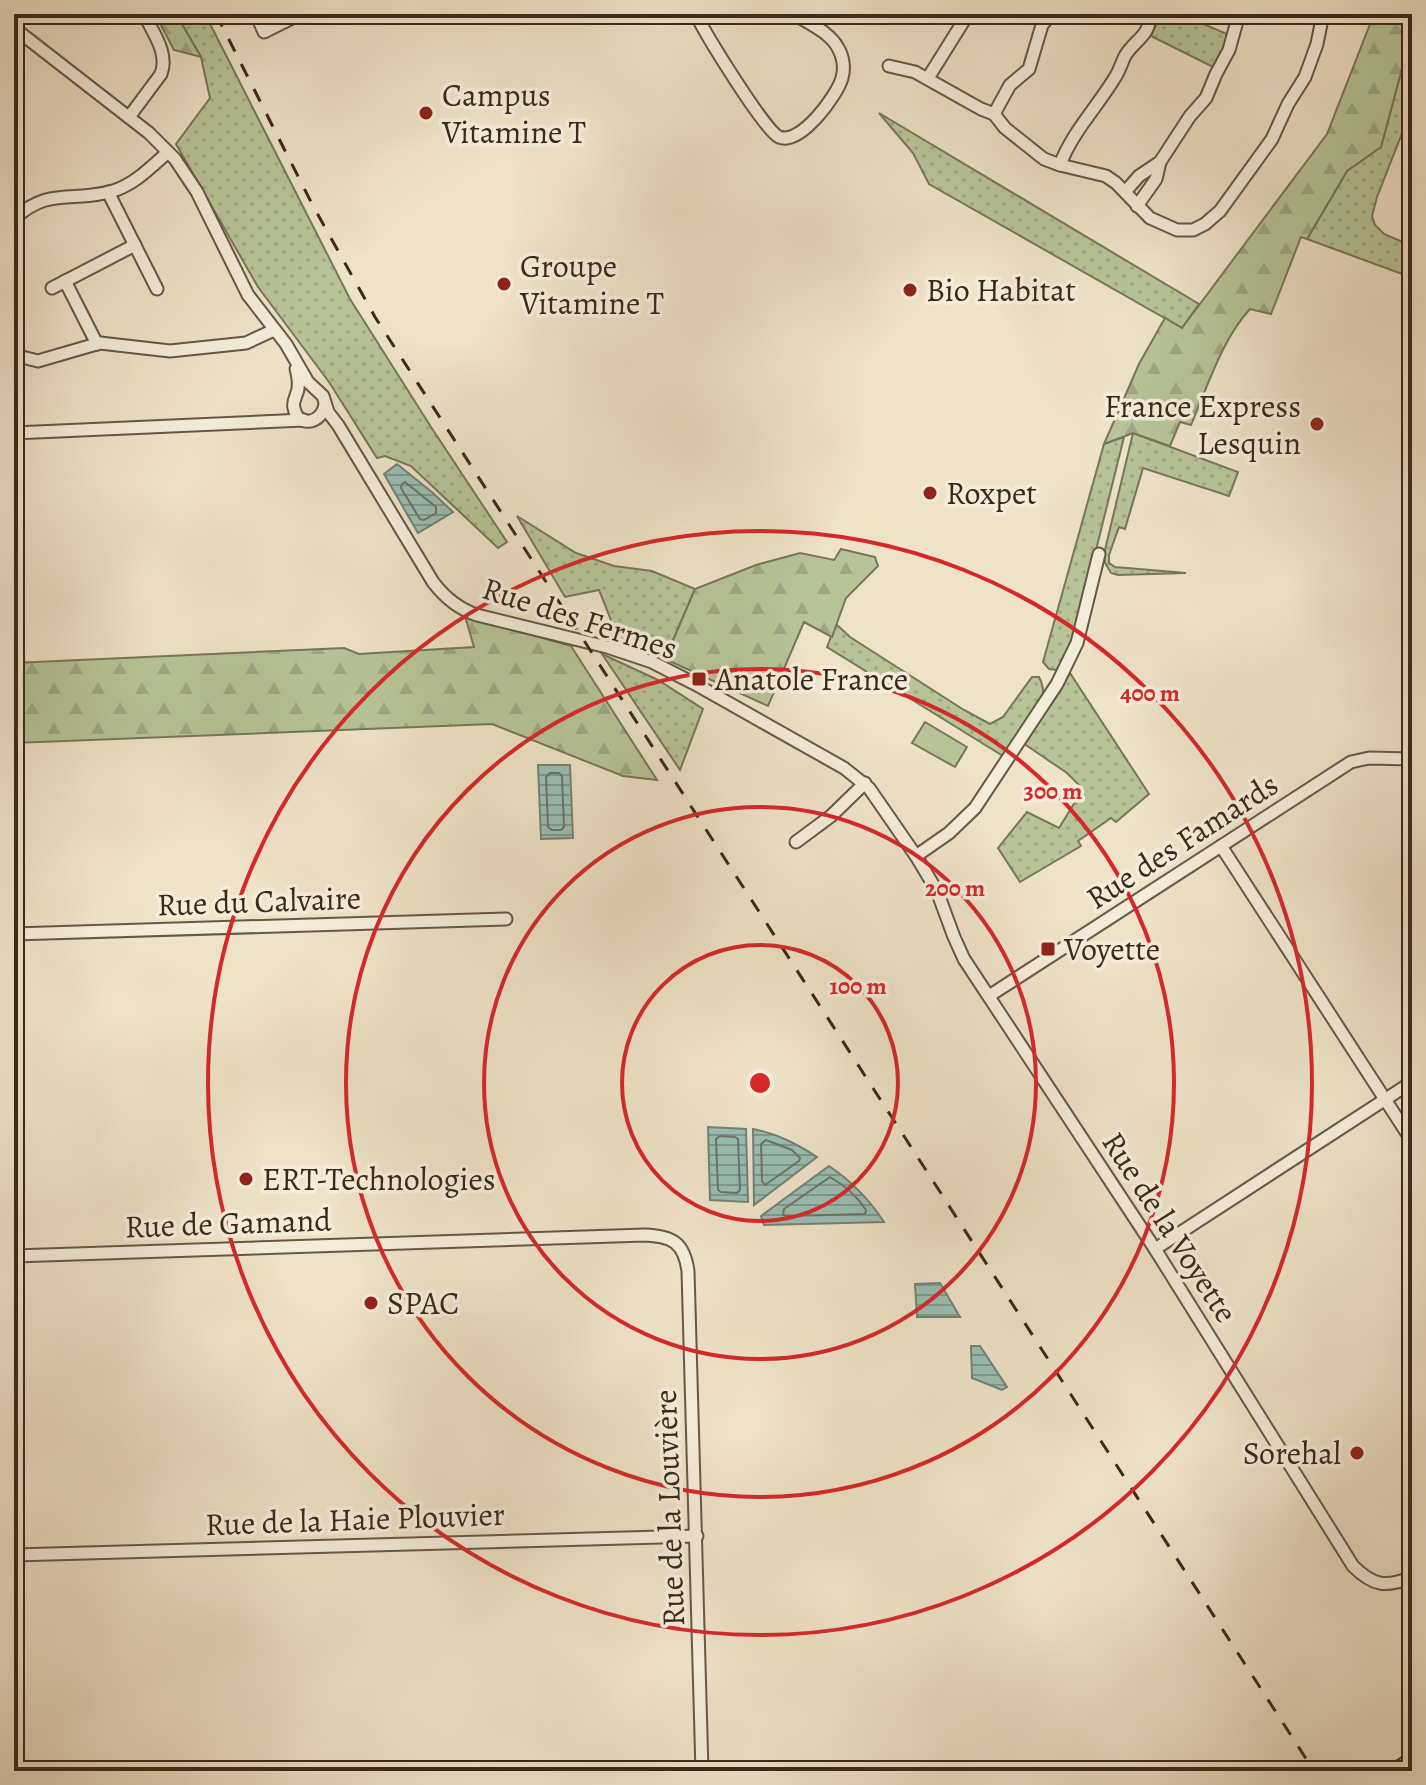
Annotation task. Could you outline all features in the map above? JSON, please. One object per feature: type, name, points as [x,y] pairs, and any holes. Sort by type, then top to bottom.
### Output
[{"type":"main road","points":[[1395,1771],[1412,1760]]},
{"type":"street","points":[[129,117],[163,67],[162,50],[144,14]]},
{"type":"street","points":[[256,14],[264,32],[300,14]]},
{"type":"street","points":[[696,14],[764,122],[776,136],[784,138],[798,134],[810,123],[843,77],[837,46],[829,37],[794,14]]},
{"type":"street","points":[[928,78],[968,14]]},
{"type":"street","points":[[994,114],[1010,85],[1029,69],[1042,25],[1051,14]]},
{"type":"street","points":[[1060,165],[1066,150],[1115,78],[1126,55],[1145,34],[1150,14]]},
{"type":"street","points":[[1137,206],[1156,179],[1160,162],[1190,116],[1206,98],[1229,50],[1239,14]]},
{"type":"street","points":[[889,66],[928,78],[994,114],[1005,128],[1044,159],[1106,176],[1155,221],[1183,231],[1199,228],[1215,216],[1269,144],[1288,104],[1303,83],[1317,44],[1323,14]]},
{"type":"street","points":[[14,28],[154,136],[186,174],[248,295],[293,356],[308,382],[323,396],[325,404],[321,416],[308,420],[296,414],[298,380],[293,356]]},
{"type":"street","points":[[14,219],[44,200],[108,192],[132,182],[168,152]]},
{"type":"street","points":[[1125,192],[1142,173],[1160,162]]},
{"type":"street","points":[[108,192],[157,289]]},
{"type":"street","points":[[52,288],[135,245]]},
{"type":"street","points":[[65,281],[97,344]]},
{"type":"street","points":[[14,350],[25,358],[43,361],[97,344],[170,351],[246,343],[274,330]]},
{"type":"street","points":[[252,422],[281,414],[307,389],[317,391]]},
{"type":"street","name":"Rue des Fermes","points":[[325,404],[433,582],[453,602],[477,615],[597,645],[658,665],[844,768],[865,783],[916,856]]},
{"type":"street","points":[[14,433],[308,420],[326,423],[344,435]]},
{"type":"street","points":[[916,856],[949,833],[975,808],[1057,684],[1077,643],[1099,554]]},
{"type":"street","name":"Rue des Famards","points":[[989,996],[1351,762],[1369,758],[1412,759]]},
{"type":"street","points":[[796,842],[831,816],[865,783]]},
{"type":"street","points":[[1221,846],[1412,1141]]},
{"type":"street","name":"Rue de la Voyette","points":[[916,856],[937,891],[960,952],[1155,1249],[1353,1566],[1375,1583],[1388,1585],[1412,1577]]},
{"type":"street","name":"Rue du Calvaire","points":[[14,934],[506,919]]},
{"type":"street","points":[[1155,1249],[1412,1082]]},
{"type":"street","name":"Rue de Gamand","points":[[14,1256],[645,1235],[673,1240],[680,1246]]},
{"type":"street","name":"Rue de la Louvière","points":[[680,1246],[688,1271],[702,1771]]},
{"type":"street","name":"Rue de la Haie Plouvier","points":[[14,1555],[697,1536]]},
{"type":"green space","points":[[155,14],[176,14],[201,57],[174,50]]},
{"type":"green space","points":[[176,14],[205,14],[350,299],[507,542],[498,548],[411,466],[385,456],[377,458],[329,382],[258,287],[176,144],[210,98],[201,57]]},
{"type":"green space","points":[[1157,14],[1195,14],[1194,20],[1227,34],[1213,67],[1151,36]]},
{"type":"green space","points":[[1374,14],[1412,14],[1412,31],[1381,147],[1347,171],[1307,239],[1301,237],[1271,314],[1250,309],[1240,321],[1216,364],[1191,425],[1180,422],[1170,446],[1133,433],[1104,444],[1139,364],[1165,318],[1182,328],[1327,134]]},
{"type":"green space","points":[[1412,31],[1412,108],[1372,216],[1375,225],[1384,234],[1412,246],[1402,274],[1307,239],[1347,171],[1381,147]]},
{"type":"green space","points":[[879,113],[1199,304],[1182,328],[929,184],[913,153]]},
{"type":"green space","points":[[1133,433],[1238,472],[1229,496],[1143,468],[1125,529],[1119,527],[1109,563],[1115,567],[1186,573],[1118,575],[1111,573],[1105,563],[1104,554]]},
{"type":"green space","points":[[1124,437],[1076,631],[1057,670],[1049,669],[1043,662],[1104,444]]},
{"type":"green space","points":[[517,516],[576,553],[614,566],[652,571],[695,589],[665,659],[620,643],[599,590],[565,597]]},
{"type":"green space","points":[[841,549],[875,557],[878,566],[846,598],[832,637],[804,622],[768,706],[665,659],[695,589],[756,565],[800,553],[834,560]]},
{"type":"green space","points":[[465,616],[571,646],[657,780],[623,776],[492,724],[14,743],[14,663],[344,648],[359,654],[474,647]]},
{"type":"green space","points":[[836,624],[850,637],[990,724],[1003,717],[1032,677],[1039,677],[1042,684],[1041,703],[1003,756],[827,647]]},
{"type":"green space","points":[[602,654],[658,680],[703,709],[680,770]]},
{"type":"green space","points":[[1070,673],[1149,794],[1116,822],[1111,818],[1078,841],[1081,846],[1020,882],[998,848],[1027,812],[1059,828],[1083,789],[1067,773],[1023,743]]},
{"type":"green space","points":[[925,722],[967,747],[955,767],[912,743]]},
{"type":"water","points":[[397,464],[453,512],[418,533],[384,474]]},
{"type":"water","points":[[538,765],[570,765],[573,838],[541,839]]},
{"type":"water","points":[[708,1127],[746,1129],[748,1202],[710,1200]]},
{"type":"water","points":[[753,1129],[787,1140],[817,1157],[754,1205]]},
{"type":"water","points":[[829,1166],[860,1191],[884,1222],[764,1225],[761,1216]]},
{"type":"water","points":[[940,1283],[960,1317],[917,1317],[915,1284]]},
{"type":"water","points":[[971,1346],[980,1346],[1007,1387],[1002,1390],[972,1378]]},
{"type":"railway","points":[[216,14],[312,204],[375,317],[1314,1771]]},
{"type":"place","name":"Campus Vitamine T","points":[[426,113]]},
{"type":"place","name":"Groupe Vitamine T","points":[[504,284]]},
{"type":"place","name":"Bio Habitat","points":[[910,290]]},
{"type":"place","name":"France Express Lesquin","points":[[1317,424]]},
{"type":"place","name":"Roxpet","points":[[930,493]]},
{"type":"place","name":"Anatole France","points":[[699,679]]},
{"type":"place","name":"Voyette","points":[[1048,949]]},
{"type":"place","name":"ERT-Technologies","points":[[246,1179]]},
{"type":"place","name":"SPAC","points":[[371,1303]]},
{"type":"place","name":"Sorehal","points":[[1357,1453]]}]
